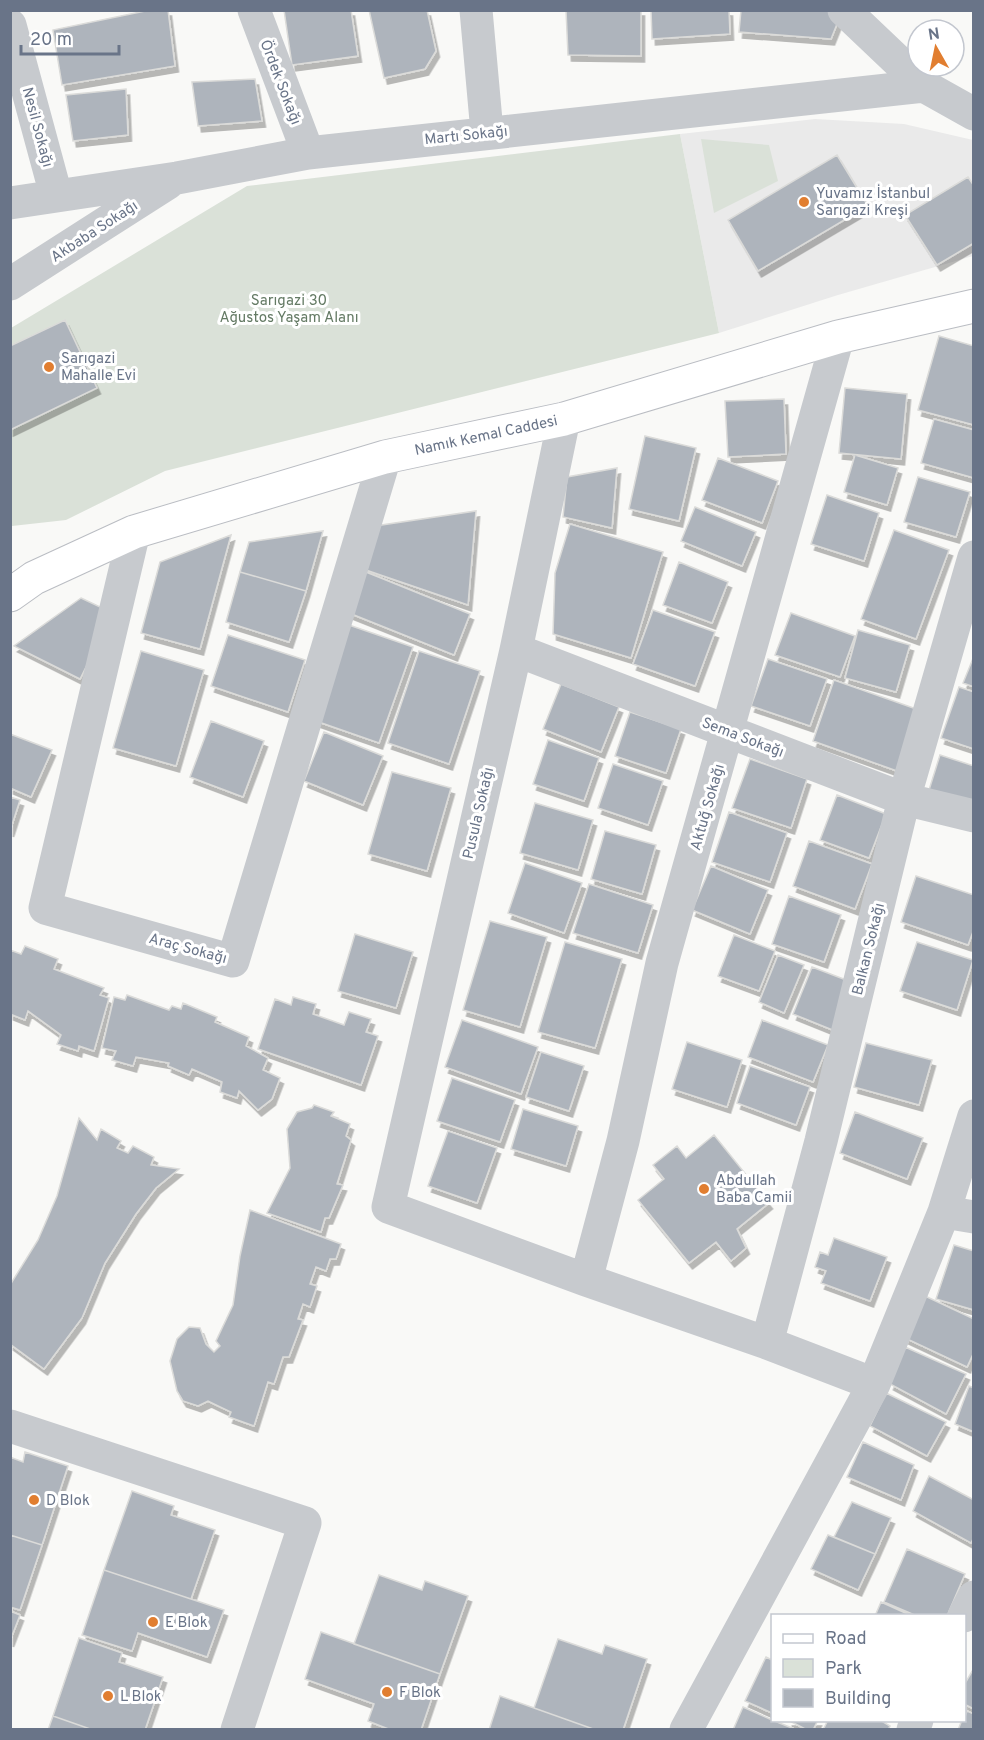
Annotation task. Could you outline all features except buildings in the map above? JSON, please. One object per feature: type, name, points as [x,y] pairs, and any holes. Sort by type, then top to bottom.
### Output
[{"type":"main road","name":"Namık Kemal Caddesi","points":[[13,586],[134,532],[385,457],[564,419],[838,337],[974,306]]},
{"type":"street","points":[[10,13],[21,10]]},
{"type":"street","name":"Ördek Sokağı","points":[[254,10],[308,153]]},
{"type":"street","points":[[476,10],[487,132]]},
{"type":"street","points":[[844,10],[924,86],[974,114]]},
{"type":"street","name":"Nesil Sokağı","points":[[10,25],[56,195]]},
{"type":"street","name":"Martı Sokağı","points":[[10,203],[177,178],[308,153],[924,86]]},
{"type":"street","name":"Akbaba Sokağı","points":[[10,284],[177,178]]},
{"type":"street","name":"Aktuğ Sokağı","points":[[586,1280],[623,1141],[663,963],[838,337]]},
{"type":"street","name":"Pusula Sokağı","points":[[564,419],[516,650],[388,1207],[586,1280]]},
{"type":"street","name":"Araç Sokağı","points":[[134,532],[45,908],[233,962],[385,457]]},
{"type":"street","name":"Balkan Sokağı","points":[[767,1342],[821,1141],[904,799],[974,557]]},
{"type":"street","name":"Sema Sokağı","points":[[516,650],[904,799],[974,816]]},
{"type":"street","points":[[686,1730],[742,1632],[874,1384],[959,1214],[974,1116]]},
{"type":"street","points":[[586,1280],[767,1342],[874,1384]]},
{"type":"street","points":[[10,1426],[305,1523],[237,1730]]},
{"type":"street","points":[[965,1614],[974,1597]]},
{"type":"shaded area","name":"Yuvamız İstanbul Sarıgazi Kreşi","points":[[815,119],[904,124],[973,140],[973,256],[838,295],[719,333],[680,134]]},
{"type":"green space","name":"Sarıgazi 30 Ağustos Yaşam Alanı","points":[[680,134],[719,333],[165,471],[66,520],[12,526],[11,328],[247,186]]},
{"type":"green space","points":[[701,139],[769,145],[778,181],[714,213]]},
{"type":"place","name":"Yuvamız İstanbul Sarıgazi Kreşi","points":[[804,202]]},
{"type":"place","name":"Sarıgazi Mahalle Evi","points":[[49,367]]},
{"type":"place","name":"Abdullah Baba Camii","points":[[704,1189]]},
{"type":"place","name":"D Blok","points":[[34,1500]]},
{"type":"place","name":"E Blok","points":[[153,1622]]},
{"type":"place","name":"F Blok","points":[[387,1692]]},
{"type":"place","name":"L Blok","points":[[108,1696]]}]
